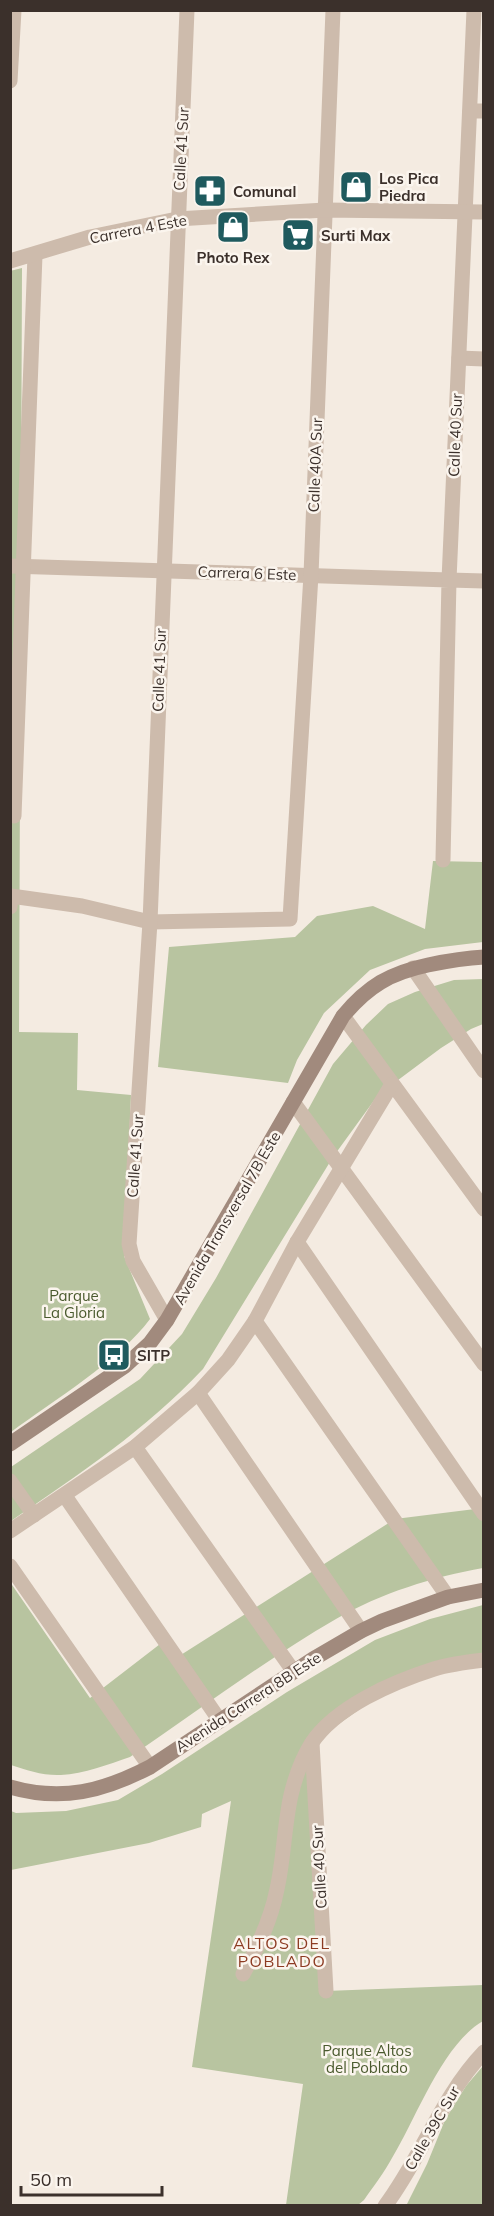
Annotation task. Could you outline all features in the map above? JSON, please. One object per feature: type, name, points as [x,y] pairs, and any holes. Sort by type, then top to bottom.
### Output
[{"type":"main road","name":"Avenida Transversal 7B Este","points":[[10,1444],[125,1366],[150,1343],[167,1320],[343,1016],[367,990],[385,979],[413,968],[450,960],[483,957]]},
{"type":"main road","name":"Avenida Carrera 8B Este","points":[[10,1787],[46,1795],[75,1793],[101,1788],[129,1778],[150,1767],[294,1672],[361,1631],[448,1597],[483,1590]]},
{"type":"street","points":[[10,81],[14,10]]},
{"type":"street","name":"Calle 41 Sur","points":[[167,1320],[133,1261],[129,1244],[150,922],[187,10]]},
{"type":"street","name":"Calle 40A Sur","points":[[150,922],[290,919],[311,575],[333,10]]},
{"type":"street","name":"Calle 40 Sur","points":[[443,860],[449,580],[465,211],[477,111],[474,10]]},
{"type":"street","name":"Carrera 4 Este","points":[[10,261],[90,237],[177,219],[325,210],[483,212]]},
{"type":"street","points":[[14,816],[17,566],[35,255]]},
{"type":"street","points":[[459,358],[483,359]]},
{"type":"street","name":"Carrera 6 Este","points":[[17,566],[483,581]]},
{"type":"street","points":[[10,907],[11,896],[82,906],[150,922]]},
{"type":"street","points":[[413,968],[482,1066]]},
{"type":"street","points":[[343,1016],[483,1209]]},
{"type":"street","points":[[10,1531],[135,1448],[198,1393],[228,1360],[255,1321],[297,1242],[392,1084]]},
{"type":"street","points":[[293,1102],[483,1364]]},
{"type":"street","points":[[297,1242],[483,1514]]},
{"type":"street","points":[[255,1321],[448,1597]]},
{"type":"street","points":[[198,1393],[361,1631]]},
{"type":"street","points":[[135,1448],[294,1672]]},
{"type":"street","points":[[10,1481],[34,1515]]},
{"type":"street","points":[[65,1496],[220,1721]]},
{"type":"street","points":[[10,1566],[150,1767]]},
{"type":"street","points":[[243,1974],[269,1919],[278,1889],[291,1794],[312,1743],[343,1712],[376,1693],[436,1668],[483,1660]]},
{"type":"street","name":"Calle 40 Sur","points":[[312,1743],[326,1991]]},
{"type":"street","name":"Calle 39C Sur","points":[[385,2205],[460,2080],[483,2052]]},
{"type":"green space","name":"Parque La Gloria","points":[[22,268],[19,1032],[78,1033],[77,1090],[131,1095],[124,1256],[150,1319],[122,1350],[104,1365],[11,1432],[10,271]]},
{"type":"green space","points":[[433,861],[483,862],[483,942],[425,949],[370,970],[324,1013],[297,1060],[288,1083],[158,1067],[169,947],[295,937],[317,916],[373,906],[425,929]]},
{"type":"green space","points":[[483,979],[483,1024],[441,1048],[378,1095],[333,1157],[203,1369],[159,1412],[135,1431],[86,1469],[11,1521],[11,1467],[140,1379],[182,1334],[216,1278],[333,1064],[366,1025],[388,1004],[415,992],[454,980]]},
{"type":"green space","points":[[483,1508],[483,1568],[408,1587],[371,1601],[336,1619],[283,1651],[130,1757],[87,1771],[61,1775],[42,1774],[11,1765],[10,1582],[90,1698],[164,1641],[176,1658],[395,1519]]},
{"type":"green space","name":"Parque Altos del Poblado","points":[[483,1605],[483,1660],[395,1684],[312,1743],[326,1991],[483,1985],[483,2021],[468,2032],[443,2064],[389,2164],[364,2200],[358,2205],[286,2205],[303,2084],[192,2067],[231,1801],[202,1814],[201,1827],[149,1843],[11,1870],[11,1811],[16,1813],[66,1811],[118,1800],[287,1692],[375,1640],[430,1619]]},
{"type":"green space","points":[[483,2066],[483,2205],[406,2206],[445,2120],[466,2086]]},
{"type":"place","name":"Los Pica Piedra","points":[[356,187]]},
{"type":"place","name":"Comunal","points":[[210,191]]},
{"type":"place","name":"Photo Rex","points":[[233,227]]},
{"type":"place","name":"Surti Max","points":[[298,235]]},
{"type":"place","name":"SITP","points":[[114,1355]]},
{"type":"district","name":"ALTOS DEL POBLADO","points":[[282,1952]]}]
